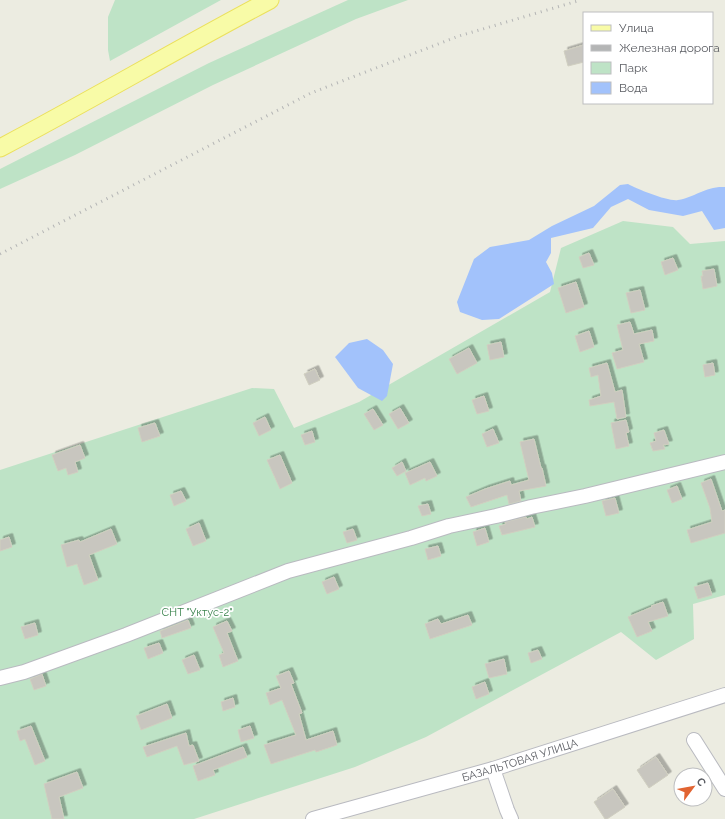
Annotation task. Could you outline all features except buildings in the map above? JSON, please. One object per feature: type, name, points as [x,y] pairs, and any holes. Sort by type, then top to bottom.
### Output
[{"type":"main road","points":[[0,148],[197,38],[270,0]]},
{"type":"street","points":[[0,678],[24,672],[126,635],[288,571],[411,538],[449,526],[496,516],[531,506],[584,496],[725,462]]},
{"type":"street","name":"БАЗАЛЬТОВАЯ УЛИЦА","points":[[313,819],[492,769],[725,695]]},
{"type":"street","points":[[694,740],[725,789]]},
{"type":"street","points":[[492,769],[511,819]]},
{"type":"green space","points":[[115,0],[221,0],[110,61],[108,50],[108,17]]},
{"type":"green space","points":[[348,0],[408,0],[356,19],[213,85],[75,155],[0,189],[0,169],[209,63]]},
{"type":"green space","name":"СНТ \"Уктус-2\"","points":[[623,221],[673,227],[690,244],[725,241],[725,595],[693,604],[694,639],[656,660],[621,632],[426,737],[355,767],[194,819],[0,819],[0,470],[252,388],[274,389],[294,428],[359,402],[550,292],[561,248]]},
{"type":"water","points":[[628,184],[653,195],[674,200],[684,199],[712,188],[725,187],[725,228],[714,230],[702,211],[683,216],[649,210],[628,199],[611,207],[593,228],[551,238],[551,253],[546,262],[552,273],[554,284],[499,319],[482,320],[460,312],[457,302],[474,259],[490,247],[529,240],[552,226],[594,206],[620,185]]},
{"type":"water","points":[[367,339],[383,350],[393,364],[387,396],[382,401],[358,388],[335,357],[349,343]]},
{"type":"railway","points":[[0,254],[311,93],[459,36],[581,0]]}]
